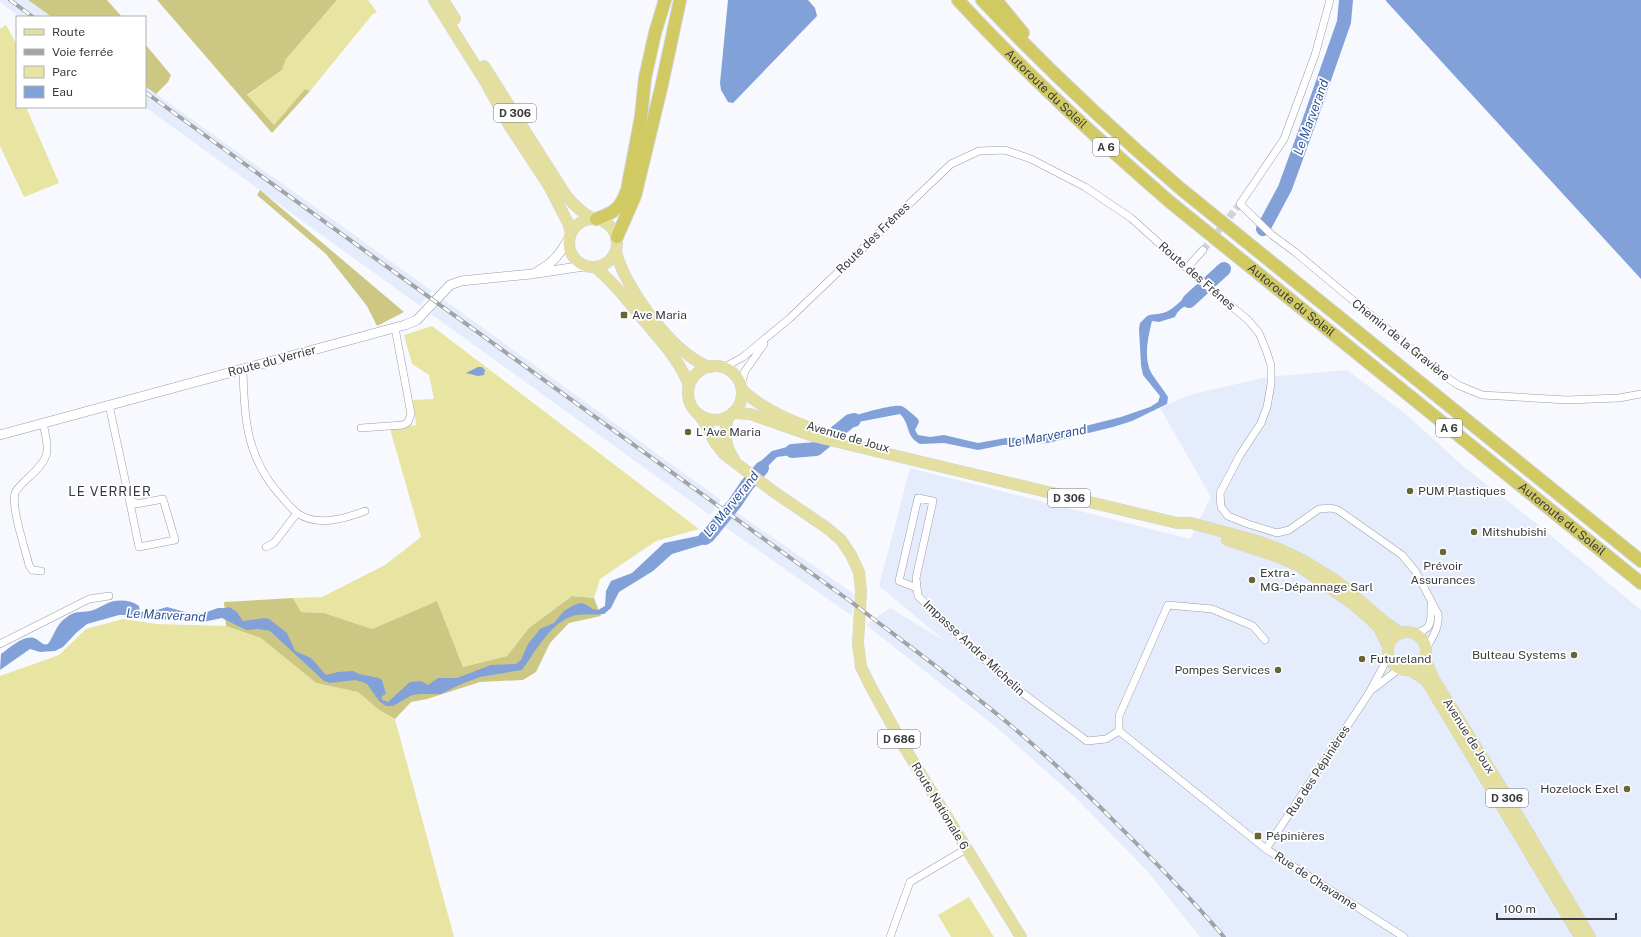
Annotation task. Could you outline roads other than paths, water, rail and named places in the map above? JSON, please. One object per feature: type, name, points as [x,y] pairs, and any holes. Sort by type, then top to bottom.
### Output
[{"type":"highway","points":[[595,219],[606,216],[617,210],[624,199],[627,190],[641,117],[645,78],[655,33],[665,0]]},
{"type":"highway","name":"Autoroute du Soleil","points":[[982,0],[1066,85],[1134,149],[1181,189],[1641,561]]},
{"type":"highway","points":[[996,0],[1066,85]]},
{"type":"highway","points":[[617,237],[635,196],[680,2]]},
{"type":"highway","name":"Autoroute du Soleil","points":[[960,3],[1052,96],[1164,197],[1641,583]]},
{"type":"main road","name":"D 306","points":[[434,0],[485,81],[509,125],[549,186],[568,223],[570,235]]},
{"type":"main road","name":"D 306","points":[[443,0],[565,194],[574,206],[584,214],[595,219]]},
{"type":"main road","points":[[689,386],[682,368],[614,284],[596,268],[584,266],[572,255],[569,249],[570,235],[578,224],[595,219],[602,220],[611,227],[617,237],[616,251],[618,261],[629,284],[648,312],[691,358],[701,364],[710,367],[723,368],[734,374],[741,387],[741,398],[738,406],[731,415],[724,419],[711,420],[699,415],[690,402],[688,394],[689,386],[697,374],[710,367]]},
{"type":"main road","name":"Route du Verrier","points":[[531,274],[548,266],[556,259],[570,235]]},
{"type":"main road","points":[[596,268],[609,262],[616,251]]},
{"type":"main road","name":"Route du Verrier","points":[[0,435],[395,328],[417,320],[450,285],[461,281],[531,274],[584,266]]},
{"type":"main road","name":"Avenue de Joux","points":[[741,387],[750,397],[778,415],[818,434]]},
{"type":"main road","name":"Avenue de Joux","points":[[731,415],[750,414],[844,441],[914,455],[961,472],[1177,523],[1191,523],[1279,548],[1306,562],[1337,582],[1386,623],[1401,633]]},
{"type":"main road","name":"Route Nationale 6","points":[[699,415],[718,448],[762,483],[827,528],[841,540],[851,555],[859,572],[861,591],[858,643],[862,667],[872,690],[903,745],[1021,937]]},
{"type":"main road","name":"Route Nationale 6","points":[[731,415],[726,426],[726,439],[732,456],[741,467]]},
{"type":"main road","name":"Avenue de Joux","points":[[1177,523],[1187,530],[1251,547],[1299,566],[1334,590],[1369,618],[1384,635],[1388,650]]},
{"type":"main road","points":[[1401,633],[1414,633],[1423,640],[1426,654],[1422,664],[1410,670],[1398,669],[1390,661],[1388,650],[1393,638],[1401,633]]},
{"type":"main road","name":"Avenue de Joux","points":[[1426,654],[1433,678],[1501,787],[1590,937]]},
{"type":"main road","name":"Avenue de Joux","points":[[1410,670],[1424,679],[1436,697],[1580,937]]},
{"type":"street","name":"Chemin de la Gravière","points":[[1330,0],[1315,55],[1284,139],[1240,204],[1272,235],[1301,257],[1440,373],[1458,385],[1482,395],[1566,400],[1619,398],[1641,394]]},
{"type":"street","name":"Route des Frênes","points":[[723,368],[743,357],[769,337],[951,164],[979,151],[1005,150],[1025,156],[1085,187],[1131,218],[1215,293],[1248,320],[1259,333],[1271,365],[1272,374],[1265,415],[1240,455],[1220,493],[1220,503],[1224,512],[1228,516],[1248,524],[1278,533],[1289,530],[1319,510],[1330,508],[1338,510],[1402,555],[1416,572],[1438,614],[1439,620],[1426,654]]},
{"type":"street","points":[[1187,268],[1203,250]]},
{"type":"street","points":[[361,428],[403,424],[408,422],[411,414],[395,328]]},
{"type":"street","name":"Route des Frênes","points":[[741,387],[745,371],[769,337]]},
{"type":"street","points":[[242,369],[244,406],[249,436],[257,464],[270,485],[298,513],[312,519],[330,521],[345,519],[365,511]]},
{"type":"street","points":[[109,406],[139,548],[175,540],[163,499],[136,504],[129,498]]},
{"type":"street","points":[[41,570],[32,570],[29,564],[14,504],[15,492],[21,484],[42,465],[47,456],[48,444],[43,424]]},
{"type":"street","name":"Impasse Andre Michelin","points":[[917,588],[899,581],[918,498],[933,501],[916,578],[918,596],[1013,686],[1087,741],[1106,739],[1119,731]]},
{"type":"street","points":[[266,547],[274,543],[298,513]]},
{"type":"street","points":[[0,644],[89,599],[109,596]]},
{"type":"street","name":"Route des Frênes","points":[[1414,633],[1426,629],[1430,624],[1431,602]]},
{"type":"street","points":[[1119,731],[1119,716],[1168,605],[1212,609],[1253,626],[1265,640]]},
{"type":"street","name":"Rue des Pépinières","points":[[1266,849],[1369,693],[1383,667],[1388,650]]},
{"type":"street","name":"Rue des Pépinières","points":[[1369,693],[1398,669]]},
{"type":"street","name":"Rue de Chavanne","points":[[1119,731],[1266,849],[1404,937]]},
{"type":"street","points":[[890,937],[910,882],[966,849]]},
{"type":"water","points":[[728,0],[808,0],[815,8],[817,16],[733,103],[728,102],[721,90],[720,83]]},
{"type":"water","points":[[1641,0],[1641,279],[1386,1]]},
{"type":"water","points":[[1217,269],[1223,269],[1224,274],[1215,284],[1210,283],[1209,277]]},
{"type":"water","points":[[1199,288],[1202,289],[1197,300],[1182,308],[1175,317],[1159,322],[1152,321],[1147,348],[1149,368],[1168,397],[1167,404],[1132,421],[1048,443],[1003,445],[978,450],[944,443],[920,444],[915,441],[910,434],[906,422],[900,414],[853,423],[846,432],[833,428],[832,426],[867,412],[891,406],[903,406],[918,419],[919,422],[915,430],[918,435],[930,437],[944,435],[978,443],[1006,438],[1042,437],[1121,417],[1150,407],[1158,402],[1160,396],[1143,375],[1141,365],[1140,323],[1147,316],[1168,311],[1191,292]]},
{"type":"water","points":[[478,367],[482,367],[485,370],[484,375],[478,376],[466,373]]},
{"type":"water","points":[[787,447],[811,447],[812,450],[806,453],[777,457],[760,474],[753,468],[772,451]]},
{"type":"water","points":[[744,480],[752,485],[736,506],[730,501]]},
{"type":"water","points":[[714,523],[721,528],[705,544],[672,554],[653,571],[619,592],[611,608],[604,614],[576,615],[559,623],[545,638],[522,670],[480,677],[441,694],[412,695],[393,706],[386,706],[379,701],[367,684],[362,682],[355,680],[330,683],[324,681],[270,631],[258,629],[246,630],[222,618],[203,622],[177,619],[153,620],[128,615],[119,615],[87,624],[63,647],[55,651],[40,652],[30,649],[0,670],[1,654],[21,640],[25,638],[34,638],[43,644],[48,644],[60,623],[70,615],[92,611],[108,603],[117,601],[131,602],[139,606],[140,612],[154,611],[167,607],[192,614],[204,613],[218,608],[229,607],[237,612],[243,621],[264,618],[269,619],[287,633],[295,651],[311,658],[326,675],[338,672],[353,671],[359,674],[379,678],[382,680],[386,694],[382,696],[382,700],[388,702],[410,682],[421,681],[428,685],[438,678],[457,678],[491,665],[516,664],[521,660],[528,644],[540,629],[554,623],[564,611],[580,603],[598,610],[605,606],[606,591],[611,581],[632,573],[664,543],[698,536],[708,531]]},
{"type":"waterway","name":"Le Marverand","points":[[1263,229],[1285,188],[1309,122],[1344,22],[1346,0]]},
{"type":"waterway","name":"Le Marverand","points":[[1189,301],[1224,269]]},
{"type":"waterway","name":"Le Marverand","points":[[792,451],[816,449],[850,421],[854,420]]},
{"type":"waterway","name":"Le Marverand","points":[[705,538],[762,468]]},
{"type":"tunnel","points":[[1203,250],[1240,204]]},
{"type":"railway","points":[[10,0],[32,16]]},
{"type":"railway","points":[[146,93],[850,601],[965,689],[1052,761],[1163,870],[1224,937]]},
{"type":"place","name":"Ave Maria","points":[[624,315]]},
{"type":"place","name":"L'Ave Maria","points":[[688,432]]},
{"type":"place","name":"PUM Plastiques","points":[[1410,491]]},
{"type":"place","name":"Mitshubishi","points":[[1474,532]]},
{"type":"place","name":"Prévoir Assurances","points":[[1443,552]]},
{"type":"place","name":"Extra - MG-Dépannage Sarl","points":[[1252,580]]},
{"type":"place","name":"Bulteau Systems","points":[[1574,655]]},
{"type":"place","name":"Futureland","points":[[1362,659]]},
{"type":"place","name":"Pompes Services","points":[[1278,670]]},
{"type":"place","name":"Hozelock Exel","points":[[1627,789]]},
{"type":"place","name":"Pépinières","points":[[1258,836]]},
{"type":"district","name":"LE VERRIER","points":[[110,491]]}]
